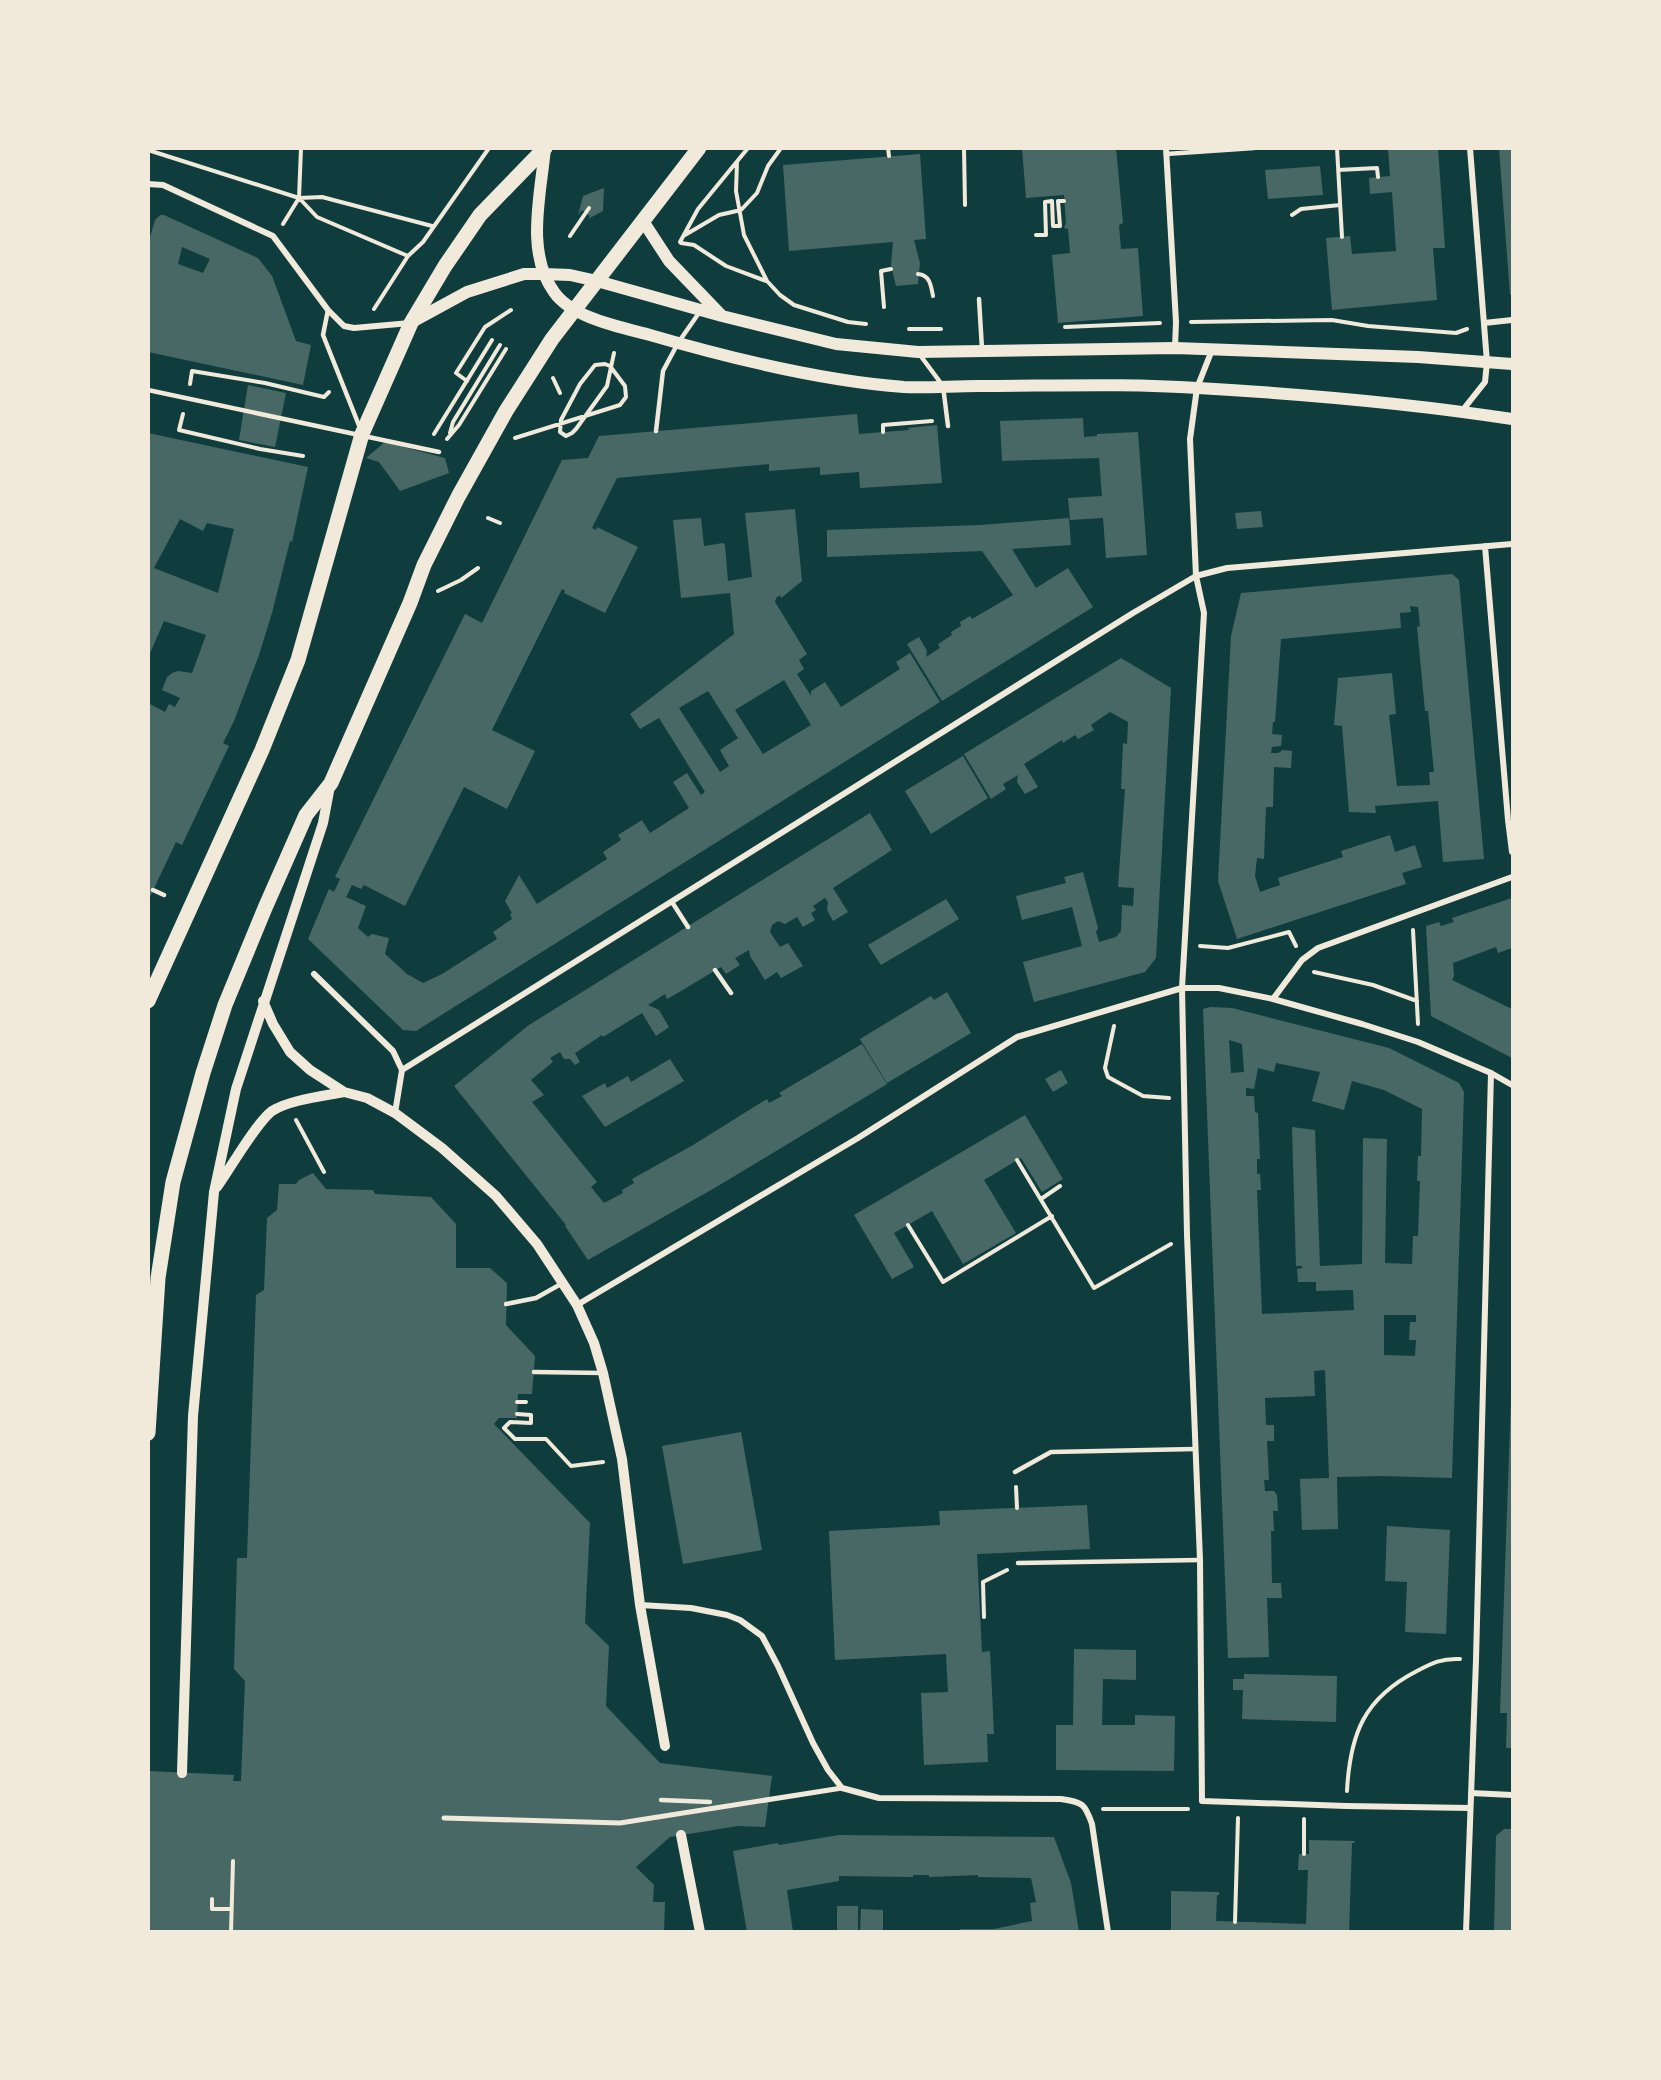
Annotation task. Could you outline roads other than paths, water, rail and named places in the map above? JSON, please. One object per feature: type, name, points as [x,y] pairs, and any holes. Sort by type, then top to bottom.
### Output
[{"type":"main road","points":[[545,148],[538,217],[538,256],[544,274],[555,294],[575,310],[595,319],[678,344],[777,367],[864,383],[909,387],[1141,385],[1197,387],[1462,411],[1512,419]]},
{"type":"main road","points":[[148,1001],[262,750],[298,660],[362,434],[411,323],[445,266],[480,215],[545,148]]},
{"type":"main road","points":[[148,1433],[158,1278],[173,1182],[203,1073],[225,1005],[306,815],[331,783],[424,566],[458,497],[506,411],[552,339],[699,148]]},
{"type":"main road","points":[[643,221],[669,261],[722,316]]},
{"type":"main road","points":[[411,323],[468,292],[524,274],[544,274],[570,275],[597,281],[722,316],[836,344],[918,352],[1175,348],[1418,357],[1512,364]]},
{"type":"street","points":[[1462,411],[1485,381],[1487,362],[1470,148]]},
{"type":"street","points":[[1166,152],[1176,322],[1175,348]]},
{"type":"street","points":[[148,184],[163,185],[273,236],[288,253],[328,310],[344,326],[354,328],[411,323]]},
{"type":"street","points":[[1484,323],[1512,320]]},
{"type":"street","points":[[1212,349],[1197,387],[1190,439],[1196,576],[1204,613],[1182,988],[1187,1235],[1200,1560],[1202,1801],[1470,1808]]},
{"type":"street","points":[[402,1070],[1196,576],[1227,568],[1512,544]]},
{"type":"street","points":[[1485,546],[1512,852]]},
{"type":"street","points":[[182,1773],[194,1416],[214,1192],[236,1089],[323,823],[331,783]]},
{"type":"street","points":[[1273,999],[1302,960],[1318,948],[1512,877]]},
{"type":"street","points":[[314,974],[393,1051],[402,1070],[395,1113]]},
{"type":"street","points":[[577,1305],[858,1138],[1017,1037],[1182,988],[1220,988],[1273,999],[1418,1042],[1491,1073],[1512,1085]]},
{"type":"street","points":[[263,1001],[273,1024],[290,1052],[310,1070],[344,1092],[367,1098],[395,1113],[442,1148],[496,1196],[537,1244],[577,1305],[594,1343],[603,1373],[622,1460],[640,1605],[665,1746]]},
{"type":"street","points":[[1466,1932],[1476,1660],[1491,1073]]},
{"type":"street","points":[[214,1192],[260,1124],[272,1112],[287,1105],[344,1092]]},
{"type":"street","points":[[640,1605],[691,1608],[727,1615],[740,1620],[762,1636],[813,1743],[828,1770],[842,1788]]},
{"type":"street","points":[[444,1818],[620,1823],[842,1788],[879,1798],[1076,1801],[1087,1808],[1092,1824],[1108,1932]]},
{"type":"street","points":[[1471,1793],[1512,1795]]},
{"type":"street","points":[[681,1835],[700,1932]]},
{"type":"lane","points":[[1166,152],[1254,148]]},
{"type":"lane","points":[[980,299],[982,352]]},
{"type":"lane","points":[[328,310],[323,335],[362,434]]},
{"type":"lane","points":[[656,431],[663,371],[678,344],[702,310]]},
{"type":"lane","points":[[918,352],[943,386],[948,426]]},
{"type":"lane","points":[[148,390],[439,452]]},
{"type":"lane","points":[[153,890],[164,895]]},
{"type":"lane","points":[[672,902],[688,927]]},
{"type":"lane","points":[[715,970],[731,993]]},
{"type":"lane","points":[[507,1304],[536,1299],[564,1282]]},
{"type":"lane","points":[[534,1372],[603,1373]]},
{"type":"lane","points":[[1015,1472],[1051,1452],[1195,1449]]},
{"type":"lane","points":[[1018,1563],[1200,1560]]},
{"type":"lane","points":[[661,1800],[710,1802]]}]
